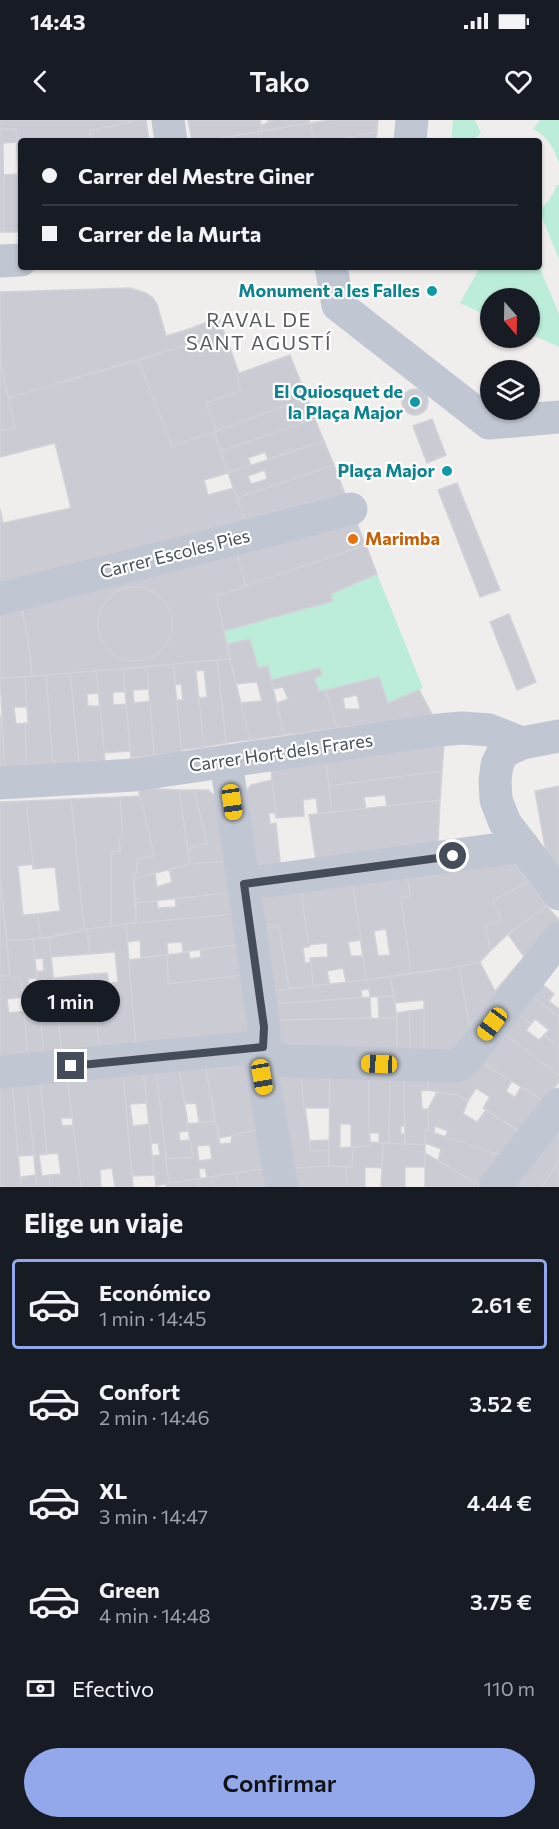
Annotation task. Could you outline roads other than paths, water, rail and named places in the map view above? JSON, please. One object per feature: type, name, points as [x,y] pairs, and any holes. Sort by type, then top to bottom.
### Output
[{"type":"street","points":[[168,120],[171,138]]},
{"type":"street","points":[[410,138],[412,120]]},
{"type":"street","points":[[0,261],[18,260]]},
{"type":"street","points":[[332,270],[338,305],[489,423],[559,417]]},
{"type":"street","name":"Carrer Escoles Pies","points":[[0,599],[351,509]]},
{"type":"street","name":"Carrer Hort dels Frares","points":[[0,783],[134,775],[462,728],[489,730],[522,743]]},
{"type":"street","points":[[559,736],[522,743],[503,752],[497,765],[495,781],[496,800],[505,823],[559,894]]},
{"type":"street","points":[[226,761],[264,1027],[262,1071],[282,1187]]},
{"type":"street","points":[[244,884],[523,846]]},
{"type":"street","points":[[263,1047],[272,1057],[287,1061],[456,1066],[465,1059],[559,938]]},
{"type":"street","points":[[0,1072],[263,1047]]},
{"type":"street","points":[[495,1187],[559,1104]]},
{"type":"place","name":"Monument a les Falles","points":[[432,291]]},
{"type":"place","name":"El Quiosquet de la Plaça Major","points":[[415,402]]},
{"type":"place","name":"Plaça Major","points":[[447,471]]},
{"type":"place","name":"Marimba","points":[[353,539]]},
{"type":"district","name":"RAVAL DE SANT AGUSTÍ","points":[[259,332]]}]
